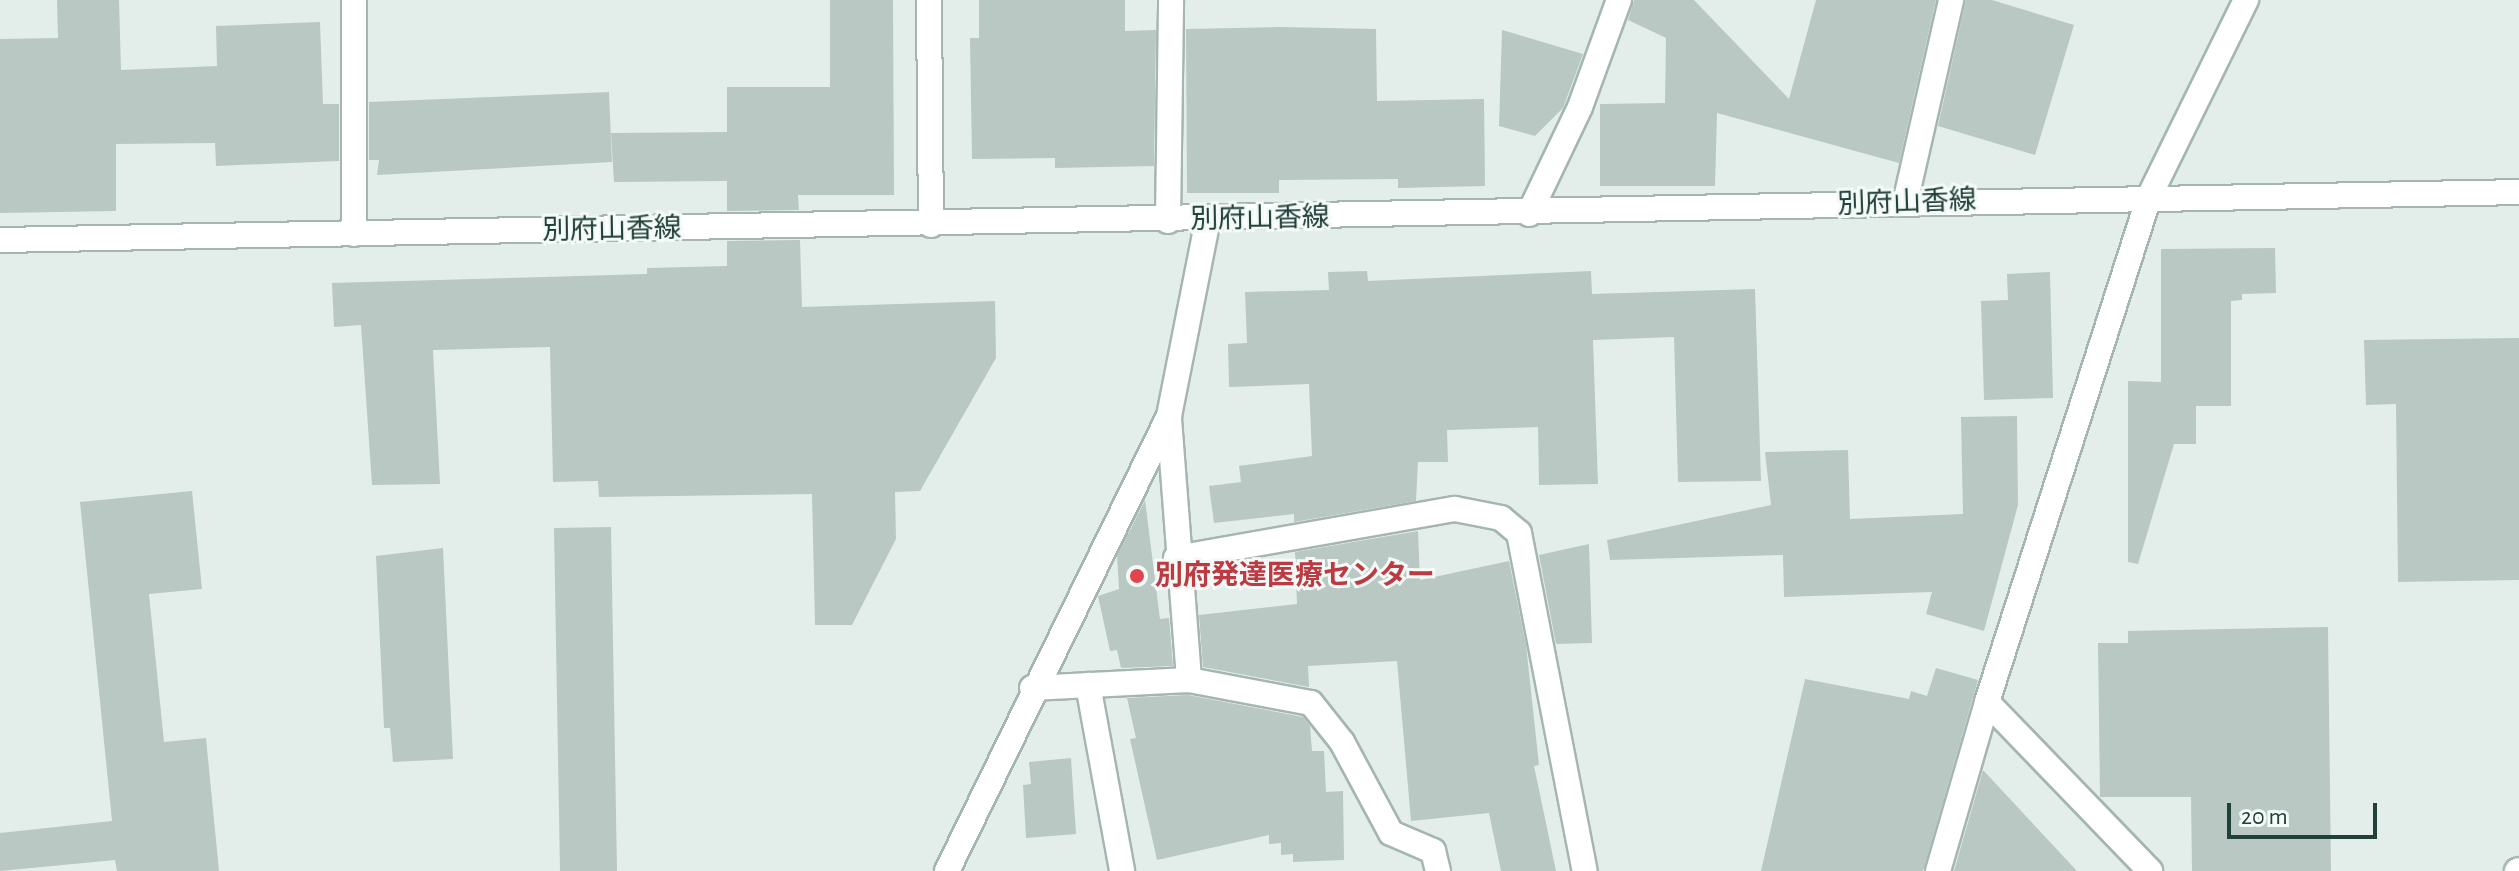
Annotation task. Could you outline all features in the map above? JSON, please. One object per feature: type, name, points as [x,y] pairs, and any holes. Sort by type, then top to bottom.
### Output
[{"type":"street","points":[[354,0],[354,234]]},
{"type":"street","points":[[929,0],[931,225]]},
{"type":"street","points":[[1168,221],[1171,0]]},
{"type":"street","points":[[1529,214],[1580,107],[1619,0]]},
{"type":"street","points":[[1905,203],[1951,0]]},
{"type":"street","points":[[1938,871],[1987,702],[2149,197],[2246,0]]},
{"type":"street","name":"別府山香線","points":[[0,240],[1168,221],[2149,197],[2519,192]]},
{"type":"street","points":[[1189,680],[1176,558],[1169,416],[1208,219]]},
{"type":"street","points":[[947,871],[1032,688],[1169,416]]},
{"type":"street","points":[[1176,558],[1455,509],[1501,518],[1519,533],[1585,871]]},
{"type":"street","points":[[1032,688],[1189,680],[1311,703],[1342,742],[1391,833],[1433,851],[1438,871]]},
{"type":"street","points":[[1088,685],[1122,871]]},
{"type":"street","points":[[1987,702],[2150,871]]},
{"type":"building","points":[[57,0],[119,0],[121,70],[217,66],[216,26],[320,22],[323,104],[339,104],[339,161],[216,166],[215,143],[116,144],[116,211],[0,213],[0,39],[58,38]]},
{"type":"building","points":[[830,0],[893,0],[894,195],[798,195],[799,210],[727,211],[727,181],[614,182],[611,133],[727,132],[727,87],[830,87]]},
{"type":"building","points":[[979,0],[1125,0],[1125,31],[1156,30],[1154,166],[1055,168],[1055,158],[972,159],[970,38],[979,38]]},
{"type":"building","points":[[1634,0],[1694,0],[1789,99],[1816,0],[1936,0],[1899,163],[1717,113],[1715,186],[1600,186],[1600,104],[1665,103],[1666,38],[1628,20]]},
{"type":"building","points":[[1966,0],[1992,0],[2074,25],[2035,155],[1938,126]]},
{"type":"building","points":[[1186,29],[1376,29],[1377,101],[1484,99],[1485,186],[1398,188],[1398,179],[1279,180],[1279,193],[1187,193]]},
{"type":"building","points":[[1502,30],[1583,54],[1563,108],[1535,136],[1499,126]]},
{"type":"building","points":[[609,92],[612,162],[377,175],[379,160],[369,160],[369,102]]},
{"type":"building","points":[[800,240],[802,307],[995,301],[996,358],[920,491],[895,492],[896,539],[852,625],[815,625],[812,494],[599,497],[598,481],[553,482],[550,347],[433,350],[440,484],[372,485],[361,325],[334,327],[332,283],[647,274],[647,268],[727,266],[727,241]]},
{"type":"building","points":[[2275,248],[2276,293],[2242,294],[2242,300],[2231,301],[2231,406],[2196,406],[2196,444],[2174,444],[2138,564],[2128,562],[2128,381],[2161,382],[2161,249]]},
{"type":"building","points":[[1367,271],[1368,281],[1591,271],[1592,294],[1755,289],[1761,481],[1678,482],[1674,337],[1593,340],[1598,484],[1539,485],[1538,427],[1447,430],[1448,462],[1418,462],[1416,501],[1294,522],[1294,514],[1214,523],[1209,486],[1241,482],[1239,466],[1312,456],[1309,384],[1229,387],[1228,344],[1247,343],[1245,292],[1329,290],[1328,272]]},
{"type":"building","points":[[2050,272],[2053,398],[1984,400],[1981,301],[2008,300],[2007,274]]},
{"type":"building","points":[[2519,338],[2519,580],[2398,582],[2396,404],[2366,405],[2364,340]]},
{"type":"building","points":[[2017,416],[2018,505],[1984,631],[1926,614],[1932,592],[1784,597],[1783,555],[1610,560],[1607,540],[1771,505],[1765,452],[1848,450],[1850,519],[1963,514],[1961,417]]},
{"type":"building","points":[[192,491],[202,589],[149,594],[164,742],[206,738],[219,871],[117,871],[115,860],[0,871],[0,833],[112,821],[80,502]]},
{"type":"building","points":[[1145,500],[1160,619],[1169,618],[1173,666],[1121,668],[1117,650],[1110,651],[1098,596],[1119,589],[1117,556]]},
{"type":"building","points":[[611,527],[617,871],[560,871],[554,528]]},
{"type":"building","points":[[1418,531],[1420,580],[1509,561],[1526,645],[1539,765],[1534,766],[1556,871],[1501,871],[1489,813],[1411,821],[1397,661],[1308,666],[1309,687],[1203,667],[1199,615],[1297,604],[1295,552]]},
{"type":"building","points":[[1589,544],[1592,643],[1556,644],[1539,555]]},
{"type":"building","points":[[443,548],[453,759],[393,762],[390,728],[384,728],[376,556]]},
{"type":"building","points":[[2328,627],[2331,871],[2192,871],[2191,797],[2100,797],[2098,643],[2128,643],[2128,631]]},
{"type":"building","points":[[1936,668],[1978,680],[1923,871],[1761,871],[1805,679],[1909,699],[1911,691],[1927,696]]},
{"type":"building","points":[[1188,695],[1303,717],[1310,726],[1312,751],[1324,751],[1326,792],[1343,791],[1344,860],[1293,862],[1293,854],[1281,855],[1281,843],[1269,844],[1269,835],[1157,860],[1130,739],[1136,738],[1127,698]]},
{"type":"building","points":[[1071,758],[1076,834],[1026,838],[1023,785],[1031,784],[1029,762]]},
{"type":"building","points":[[1983,770],[2077,871],[1954,871]]},
{"type":"place","name":"別府発達医療センター","points":[[1137,576]]}]
